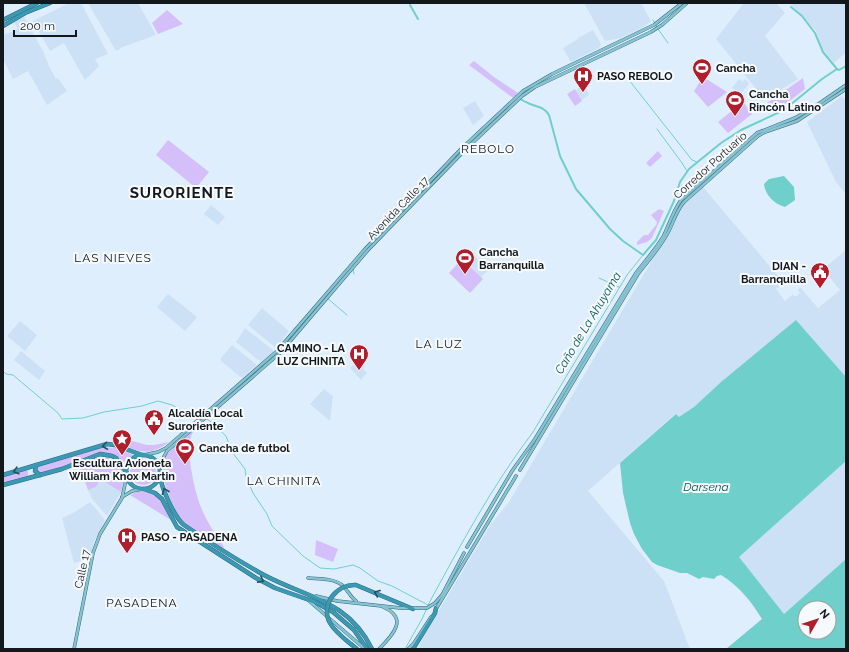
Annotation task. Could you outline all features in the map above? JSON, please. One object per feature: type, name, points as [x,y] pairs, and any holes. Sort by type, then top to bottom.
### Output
[{"type":"highway","points":[[3,20],[26,7],[37,3]]},
{"type":"highway","points":[[3,26],[25,13],[50,3]]},
{"type":"highway","points":[[3,475],[107,444],[115,445],[154,459],[159,466],[161,482],[174,513],[184,526],[263,574],[336,608],[358,627],[372,649]]},
{"type":"highway","points":[[3,485],[62,469],[100,454],[109,455],[116,458],[127,474],[129,481],[134,486],[155,493],[162,499],[177,527],[256,578],[275,588],[306,599],[333,612],[354,630],[366,649]]},
{"type":"highway","points":[[127,474],[128,466],[131,461],[136,457],[143,455]]},
{"type":"highway","points":[[37,464],[35,471],[40,475]]},
{"type":"highway","points":[[143,489],[154,486],[160,472]]},
{"type":"highway","points":[[356,649],[331,625],[328,611],[330,600],[336,591],[345,586],[356,585],[415,609]]},
{"type":"highway","points":[[413,649],[435,613],[436,608]]},
{"type":"main road","name":"Avenida Calle 17","points":[[656,26],[682,3]]},
{"type":"main road","name":"Avenida Calle 17","points":[[143,455],[158,452],[166,448],[280,352],[366,248],[461,149],[516,99],[535,87],[656,26],[687,3]]},
{"type":"main road","name":"Corredor Portuario","points":[[654,252],[681,200],[732,154],[757,134],[795,118],[846,86]]},
{"type":"main road","name":"Corredor Portuario","points":[[537,440],[638,274],[668,232],[677,211],[684,202],[758,136],[802,118],[846,89]]},
{"type":"main road","name":"Avenida Calle 17","points":[[160,472],[162,460],[167,451],[204,417]]},
{"type":"main road","points":[[520,470],[537,440]]},
{"type":"main road","points":[[467,547],[512,471],[537,440]]},
{"type":"main road","name":"Calle 17","points":[[74,649],[93,552],[100,534],[122,498],[127,474]]},
{"type":"main road","points":[[408,649],[414,643],[436,608],[516,476]]},
{"type":"main road","points":[[122,498],[132,491],[143,489]]},
{"type":"main road","points":[[308,594],[340,601],[415,609],[427,608],[442,595],[464,553]]},
{"type":"main road","points":[[308,578],[338,582],[342,585],[346,595],[360,603]]},
{"type":"main road","points":[[340,601],[346,595]]},
{"type":"main road","points":[[306,599],[366,649]]},
{"type":"main road","points":[[378,605],[393,612],[398,620],[394,631],[379,649]]},
{"type":"shaded area","points":[[69,3],[81,3],[108,54],[95,59],[99,66],[85,80],[64,43],[50,51],[33,21]]},
{"type":"shaded area","points":[[88,3],[138,3],[156,35],[120,48],[116,51]]},
{"type":"shaded area","points":[[584,3],[641,3],[651,21],[642,28],[620,38],[605,41]]},
{"type":"shaded area","points":[[744,3],[776,3],[785,13],[765,36],[798,79],[765,100],[716,39]]},
{"type":"shaded area","points":[[846,3],[846,52],[834,63],[823,49],[816,31],[790,4]]},
{"type":"shaded area","points":[[167,10],[183,24],[158,34],[152,23]]},
{"type":"shaded area","points":[[24,17],[43,51],[56,79],[58,78],[67,91],[47,105],[28,71],[13,79],[3,59],[3,35],[18,29],[14,22]]},
{"type":"shaded area","points":[[593,30],[601,44],[599,48],[571,62],[563,48]]},
{"type":"shaded area","points":[[474,61],[518,93],[513,98],[469,65]]},
{"type":"shaded area","points":[[703,77],[727,92],[708,107],[694,91]]},
{"type":"shaded area","points":[[803,78],[805,89],[775,112],[767,103]]},
{"type":"shaded area","points":[[739,79],[743,82],[745,79],[749,84],[741,93],[732,88]]},
{"type":"shaded area","name":"PASO REBOLO","points":[[585,85],[589,95],[582,100],[576,91],[579,87],[580,88]]},
{"type":"shaded area","points":[[575,89],[582,101],[575,106],[567,94]]},
{"type":"shaded area","points":[[842,96],[846,101],[846,194],[836,182],[807,122]]},
{"type":"shaded area","points":[[475,101],[484,116],[473,125],[463,108]]},
{"type":"shaded area","name":"Cancha Rincón Latino","points":[[743,102],[752,114],[728,133],[718,122]]},
{"type":"shaded area","points":[[168,140],[209,172],[196,188],[156,155]]},
{"type":"shaded area","points":[[658,151],[662,156],[650,167],[646,163]]},
{"type":"shaded area","points":[[703,187],[784,283],[776,289],[785,301],[793,294],[795,297],[800,293],[798,290],[800,287],[818,308],[840,290],[823,269],[846,250],[846,377],[796,320],[721,382],[694,407],[679,418],[675,414],[588,491],[664,581],[690,649],[418,649],[424,635],[491,524],[509,502],[667,237],[679,211],[684,203]]},
{"type":"shaded area","points":[[211,205],[225,217],[218,225],[204,214]]},
{"type":"shaded area","points":[[659,209],[664,211],[652,238],[647,242],[637,245],[637,242],[644,235],[648,235],[656,225],[657,222],[651,215]]},
{"type":"shaded area","points":[[469,251],[489,270],[481,277],[462,258]]},
{"type":"shaded area","name":"Cancha Barranquilla","points":[[462,259],[483,279],[470,293],[449,273]]},
{"type":"shaded area","points":[[168,294],[197,317],[185,331],[157,307]]},
{"type":"shaded area","points":[[262,308],[289,331],[276,348],[248,325]]},
{"type":"shaded area","points":[[20,321],[37,335],[25,351],[7,336]]},
{"type":"shaded area","points":[[245,328],[273,350],[273,352],[261,362],[236,342]]},
{"type":"shaded area","points":[[232,345],[257,365],[242,378],[221,361],[221,358]]},
{"type":"shaded area","points":[[21,351],[45,371],[39,380],[14,360]]},
{"type":"shaded area","name":"CAMINO - LA LUZ CHINITA","points":[[357,361],[365,366],[363,369],[367,373],[361,380],[350,368]]},
{"type":"shaded area","points":[[324,389],[333,396],[330,421],[310,404]]},
{"type":"shaded area","points":[[196,427],[189,444],[193,477],[203,512],[211,528],[224,547],[222,549],[196,532],[181,519],[177,514],[166,488],[163,469],[165,456]]},
{"type":"shaded area","points":[[132,441],[147,445],[169,442],[156,449],[145,452],[133,449],[120,443]]},
{"type":"shaded area","points":[[102,447],[116,448],[136,456],[128,463],[125,469],[116,459],[99,453],[76,463],[40,473],[37,472],[36,469],[38,467]]},
{"type":"shaded area","points":[[98,456],[114,461],[125,473],[121,492],[100,479],[96,487],[88,490],[79,465]]},
{"type":"shaded area","points":[[143,459],[152,463],[156,472],[152,481],[143,485],[134,481],[130,472],[134,463]]},
{"type":"shaded area","points":[[846,461],[846,559],[800,600],[797,600],[797,602],[784,614],[738,557]]},
{"type":"shaded area","points":[[26,470],[28,471],[28,476],[3,483],[3,477]]},
{"type":"shaded area","points":[[100,479],[121,492],[107,516],[92,499],[88,490],[96,487]]},
{"type":"shaded area","points":[[138,491],[155,496],[166,508],[171,520],[130,495]]},
{"type":"shaded area","points":[[90,502],[105,520],[94,542],[90,558],[74,563],[62,518],[75,512]]},
{"type":"shaded area","points":[[316,540],[338,549],[333,562],[315,555]]},
{"type":"water","points":[[784,176],[794,187],[795,200],[785,207],[777,204],[768,195],[764,184],[769,179]]},
{"type":"water","name":"Darsena","points":[[796,320],[846,377],[846,461],[739,557],[784,614],[797,602],[797,640],[837,640],[837,600],[800,600],[846,559],[846,649],[726,649],[762,619],[749,600],[739,589],[721,575],[714,579],[703,577],[699,579],[687,573],[680,573],[652,562],[642,549],[630,523],[623,493],[620,463],[676,414],[679,417],[694,407],[721,382]]},
{"type":"waterway","points":[[410,5],[418,19]]},
{"type":"waterway","points":[[791,7],[802,16],[815,33],[823,52],[837,69]]},
{"type":"waterway","points":[[653,20],[657,27]]},
{"type":"waterway","points":[[658,29],[668,43]]},
{"type":"waterway","name":"Caño de La Ahuyama","points":[[516,96],[547,112],[560,156],[576,189],[610,229],[623,241],[643,255],[656,240],[674,201],[680,182],[689,169],[721,143],[741,130],[784,110],[822,79],[837,69],[839,70],[846,66]]},
{"type":"waterway","points":[[625,75],[692,160],[697,162]]},
{"type":"waterway","points":[[657,129],[687,171]]},
{"type":"waterway","name":"Caño de La Ahuyama","points":[[428,605],[490,495],[533,432],[627,275],[643,255]]},
{"type":"waterway","points":[[353,269],[354,274]]},
{"type":"waterway","points":[[599,278],[619,287]]},
{"type":"waterway","points":[[327,298],[347,315]]},
{"type":"waterway","points":[[3,371],[6,374],[13,375],[58,413],[62,419],[83,418],[104,412],[142,406],[158,401],[172,405],[183,411],[202,416]]},
{"type":"waterway","points":[[205,418],[226,436],[232,452],[245,469],[246,476],[253,493],[267,514],[272,526],[303,556],[320,568],[334,569],[353,565],[360,568],[378,581],[392,586],[428,605]]},
{"type":"waterway","name":"Caño de La Ahuyama","points":[[405,649],[427,608]]},
{"type":"place","name":"Cancha","points":[[702,85]]},
{"type":"place","name":"PASO REBOLO","points":[[583,93]]},
{"type":"place","name":"Cancha Rincón Latino","points":[[735,117]]},
{"type":"place","name":"Cancha Barranquilla","points":[[465,275]]},
{"type":"place","name":"DIAN - Barranquilla","points":[[820,289]]},
{"type":"place","name":"CAMINO - LA LUZ CHINITA","points":[[359,371]]},
{"type":"place","name":"Alcaldía Local Suroriente","points":[[154,436]]},
{"type":"place","name":"Escultura Avioneta William Knox Martin","points":[[122,456]]},
{"type":"place","name":"Cancha de futbol","points":[[185,465]]},
{"type":"place","name":"PASO - PASADENA","points":[[127,554]]},
{"type":"district","name":"REBOLO","points":[[488,149]]},
{"type":"district","name":"SURORIENTE","points":[[182,193]]},
{"type":"district","name":"LAS NIEVES","points":[[113,258]]},
{"type":"district","name":"LA LUZ","points":[[439,344]]},
{"type":"district","name":"LA CHINITA","points":[[284,481]]},
{"type":"district","name":"PASADENA","points":[[142,603]]}]
